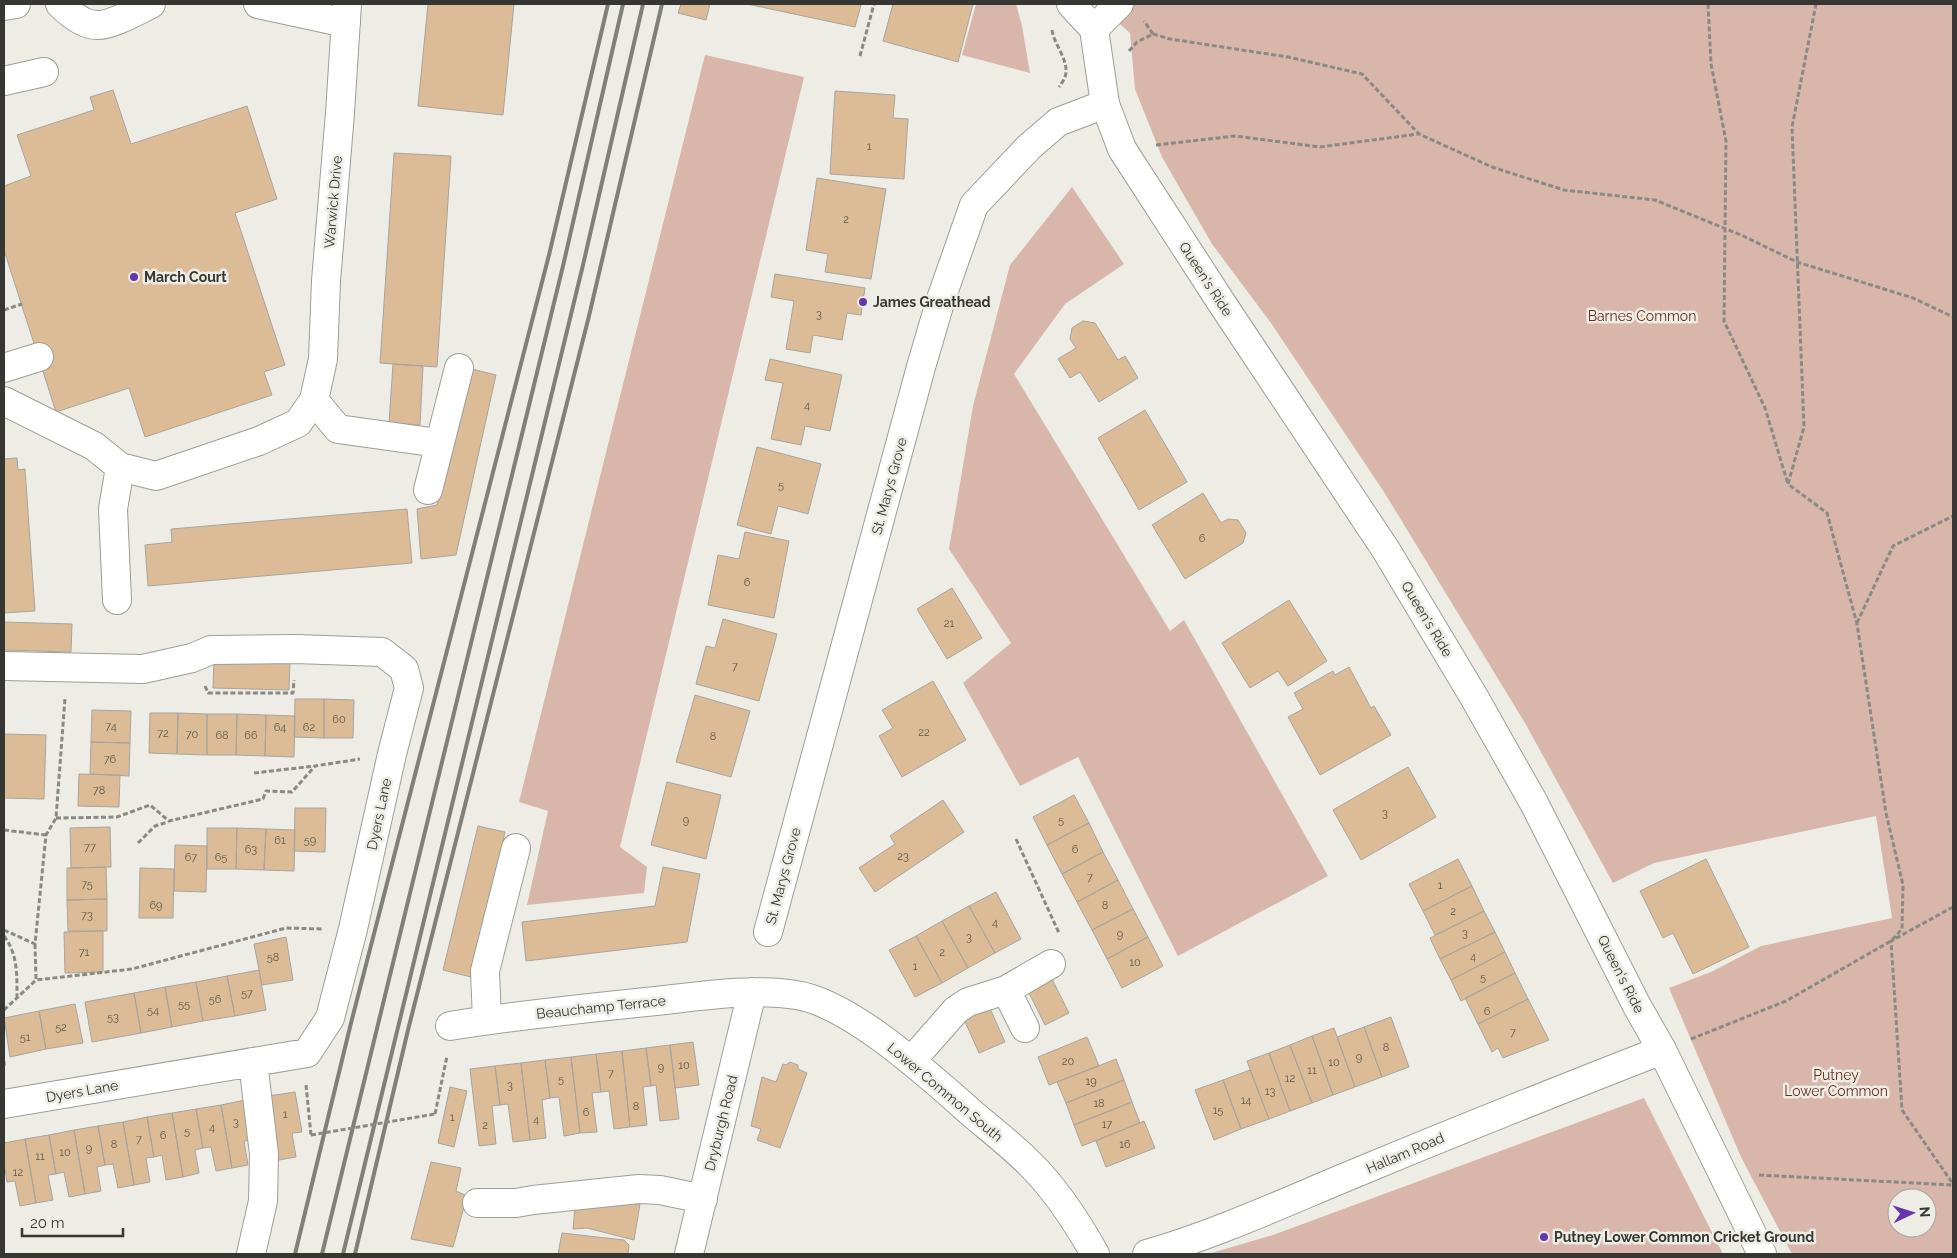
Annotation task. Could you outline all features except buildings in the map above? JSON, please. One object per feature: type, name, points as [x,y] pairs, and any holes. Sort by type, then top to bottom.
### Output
[{"type":"street","points":[[4,6],[16,4]]},
{"type":"street","points":[[60,4],[72,16],[96,25],[126,17],[151,4]]},
{"type":"street","points":[[258,4],[347,13]]},
{"type":"street","points":[[1071,4],[1094,29],[1119,4]]},
{"type":"street","name":"Warwick Drive","points":[[4,401],[94,446],[120,466],[156,476],[259,441],[298,423],[314,400],[322,359],[326,281],[347,13]]},
{"type":"street","name":"Queen's Ride","points":[[1094,29],[1105,104],[1122,148],[1221,302],[1386,550],[1474,697],[1534,803],[1637,1006],[1662,1050],[1721,1174],[1762,1254]]},
{"type":"street","points":[[4,81],[44,72]]},
{"type":"street","name":"St. Marys Grove","points":[[768,932],[921,367],[941,300],[974,205],[1029,146],[1058,122],[1105,104]]},
{"type":"street","points":[[4,368],[39,356]]},
{"type":"street","points":[[428,490],[438,443],[459,368]]},
{"type":"street","points":[[314,400],[338,429],[438,443]]},
{"type":"street","points":[[118,600],[113,509],[120,466]]},
{"type":"street","name":"Dyers Lane","points":[[4,666],[143,669],[192,658],[211,650],[295,649],[382,652],[404,669],[409,688],[392,754],[353,929],[330,1018],[307,1053],[4,1104]]},
{"type":"street","points":[[487,1020],[485,971],[516,848]]},
{"type":"street","points":[[911,1061],[956,1010],[968,1002],[1006,990],[1051,964]]},
{"type":"street","points":[[1006,990],[1025,1028]]},
{"type":"street","name":"Beauchamp Terrace","points":[[450,1026],[521,1015],[752,992]]},
{"type":"street","name":"Lower Common South","points":[[752,992],[797,995],[829,1006],[872,1032],[911,1061],[1030,1164],[1076,1219],[1096,1254]]},
{"type":"street","name":"Dryburgh Road","points":[[689,1254],[752,992]]},
{"type":"street","name":"Hallam Road","points":[[1148,1254],[1170,1248],[1272,1208],[1513,1108],[1662,1050]]},
{"type":"street","points":[[251,1254],[263,1201],[264,1154],[253,1062]]},
{"type":"street","points":[[477,1203],[516,1204],[533,1200],[639,1189],[660,1190],[702,1199]]},
{"type":"path","points":[[860,56],[874,4]]},
{"type":"path","points":[[1708,4],[1711,64],[1726,141],[1724,320],[1765,408],[1788,484],[1827,513],[1857,624],[1886,813],[1902,885],[1902,929],[1891,941],[1902,1110],[1953,1184]]},
{"type":"path","points":[[1788,484],[1804,427],[1792,127],[1816,4]]},
{"type":"path","points":[[1051,28],[1053,37],[1064,60],[1066,73]]},
{"type":"path","points":[[1153,34],[1170,39],[1288,57],[1362,74],[1419,134],[1492,167],[1564,190],[1655,200],[1725,228],[1797,262],[1913,298],[1953,317]]},
{"type":"path","points":[[1122,148],[1235,136],[1320,147],[1419,134]]},
{"type":"path","points":[[4,310],[22,304]]},
{"type":"path","points":[[1857,624],[1893,546],[1953,516]]},
{"type":"path","points":[[36,980],[35,944],[46,835],[56,818],[67,668]]},
{"type":"path","points":[[254,773],[283,771],[392,754]]},
{"type":"path","points":[[138,843],[155,826],[169,821],[264,799],[266,791],[292,792],[315,766]]},
{"type":"path","points":[[56,818],[117,817],[150,806],[169,821]]},
{"type":"path","points":[[4,830],[46,835]]},
{"type":"path","points":[[1016,839],[1060,936]]},
{"type":"path","points":[[1662,1050],[1786,1001],[1953,907]]},
{"type":"path","points":[[4,1010],[36,980],[132,969],[286,928],[353,929]]},
{"type":"path","points":[[4,930],[35,944]]},
{"type":"path","points":[[4,936],[11,945],[17,970],[17,998]]},
{"type":"path","points":[[4,1061],[4,1067]]},
{"type":"path","points":[[306,1088],[311,1135],[435,1114],[446,1066]]},
{"type":"path","points":[[1721,1174],[1953,1184]]},
{"type":"green space","points":[[976,4],[1016,4],[1022,26],[1030,73],[962,55]]},
{"type":"green space","name":"Barnes Common","points":[[1097,4],[1953,4],[1953,1254],[1792,1254],[1741,1157],[1669,988],[1711,972],[1761,946],[1892,918],[1876,816],[1654,863],[1613,883],[1525,723],[1384,492],[1271,323],[1212,244],[1162,157],[1135,89],[1130,33]]},
{"type":"green space","points":[[705,55],[804,77],[620,847],[647,867],[644,893],[527,905],[548,811],[519,802]]},
{"type":"green space","points":[[1072,187],[1124,264],[1065,304],[1014,374],[1170,631],[1184,620],[1328,876],[1178,956],[1078,757],[1020,786],[963,683],[1011,643],[949,549],[973,406],[1010,265]]},
{"type":"green space","points":[[1644,1098],[1723,1254],[1208,1254],[1273,1235]]},
{"type":"railway","points":[[295,1254],[351,1023],[549,255],[608,4]]},
{"type":"railway","points":[[322,1254],[563,266],[623,4]]},
{"type":"railway","points":[[343,1254],[583,265],[643,4]]},
{"type":"railway","points":[[355,1254],[408,1030],[589,316],[662,4]]},
{"type":"place","name":"March Court","points":[[134,277]]},
{"type":"place","name":"James Greathead","points":[[863,302]]},
{"type":"place","name":"Putney Lower Common Cricket Ground","points":[[1544,1237]]},
{"type":"park label","name":"Putney Lower Common","points":[[1836,1084]]}]
